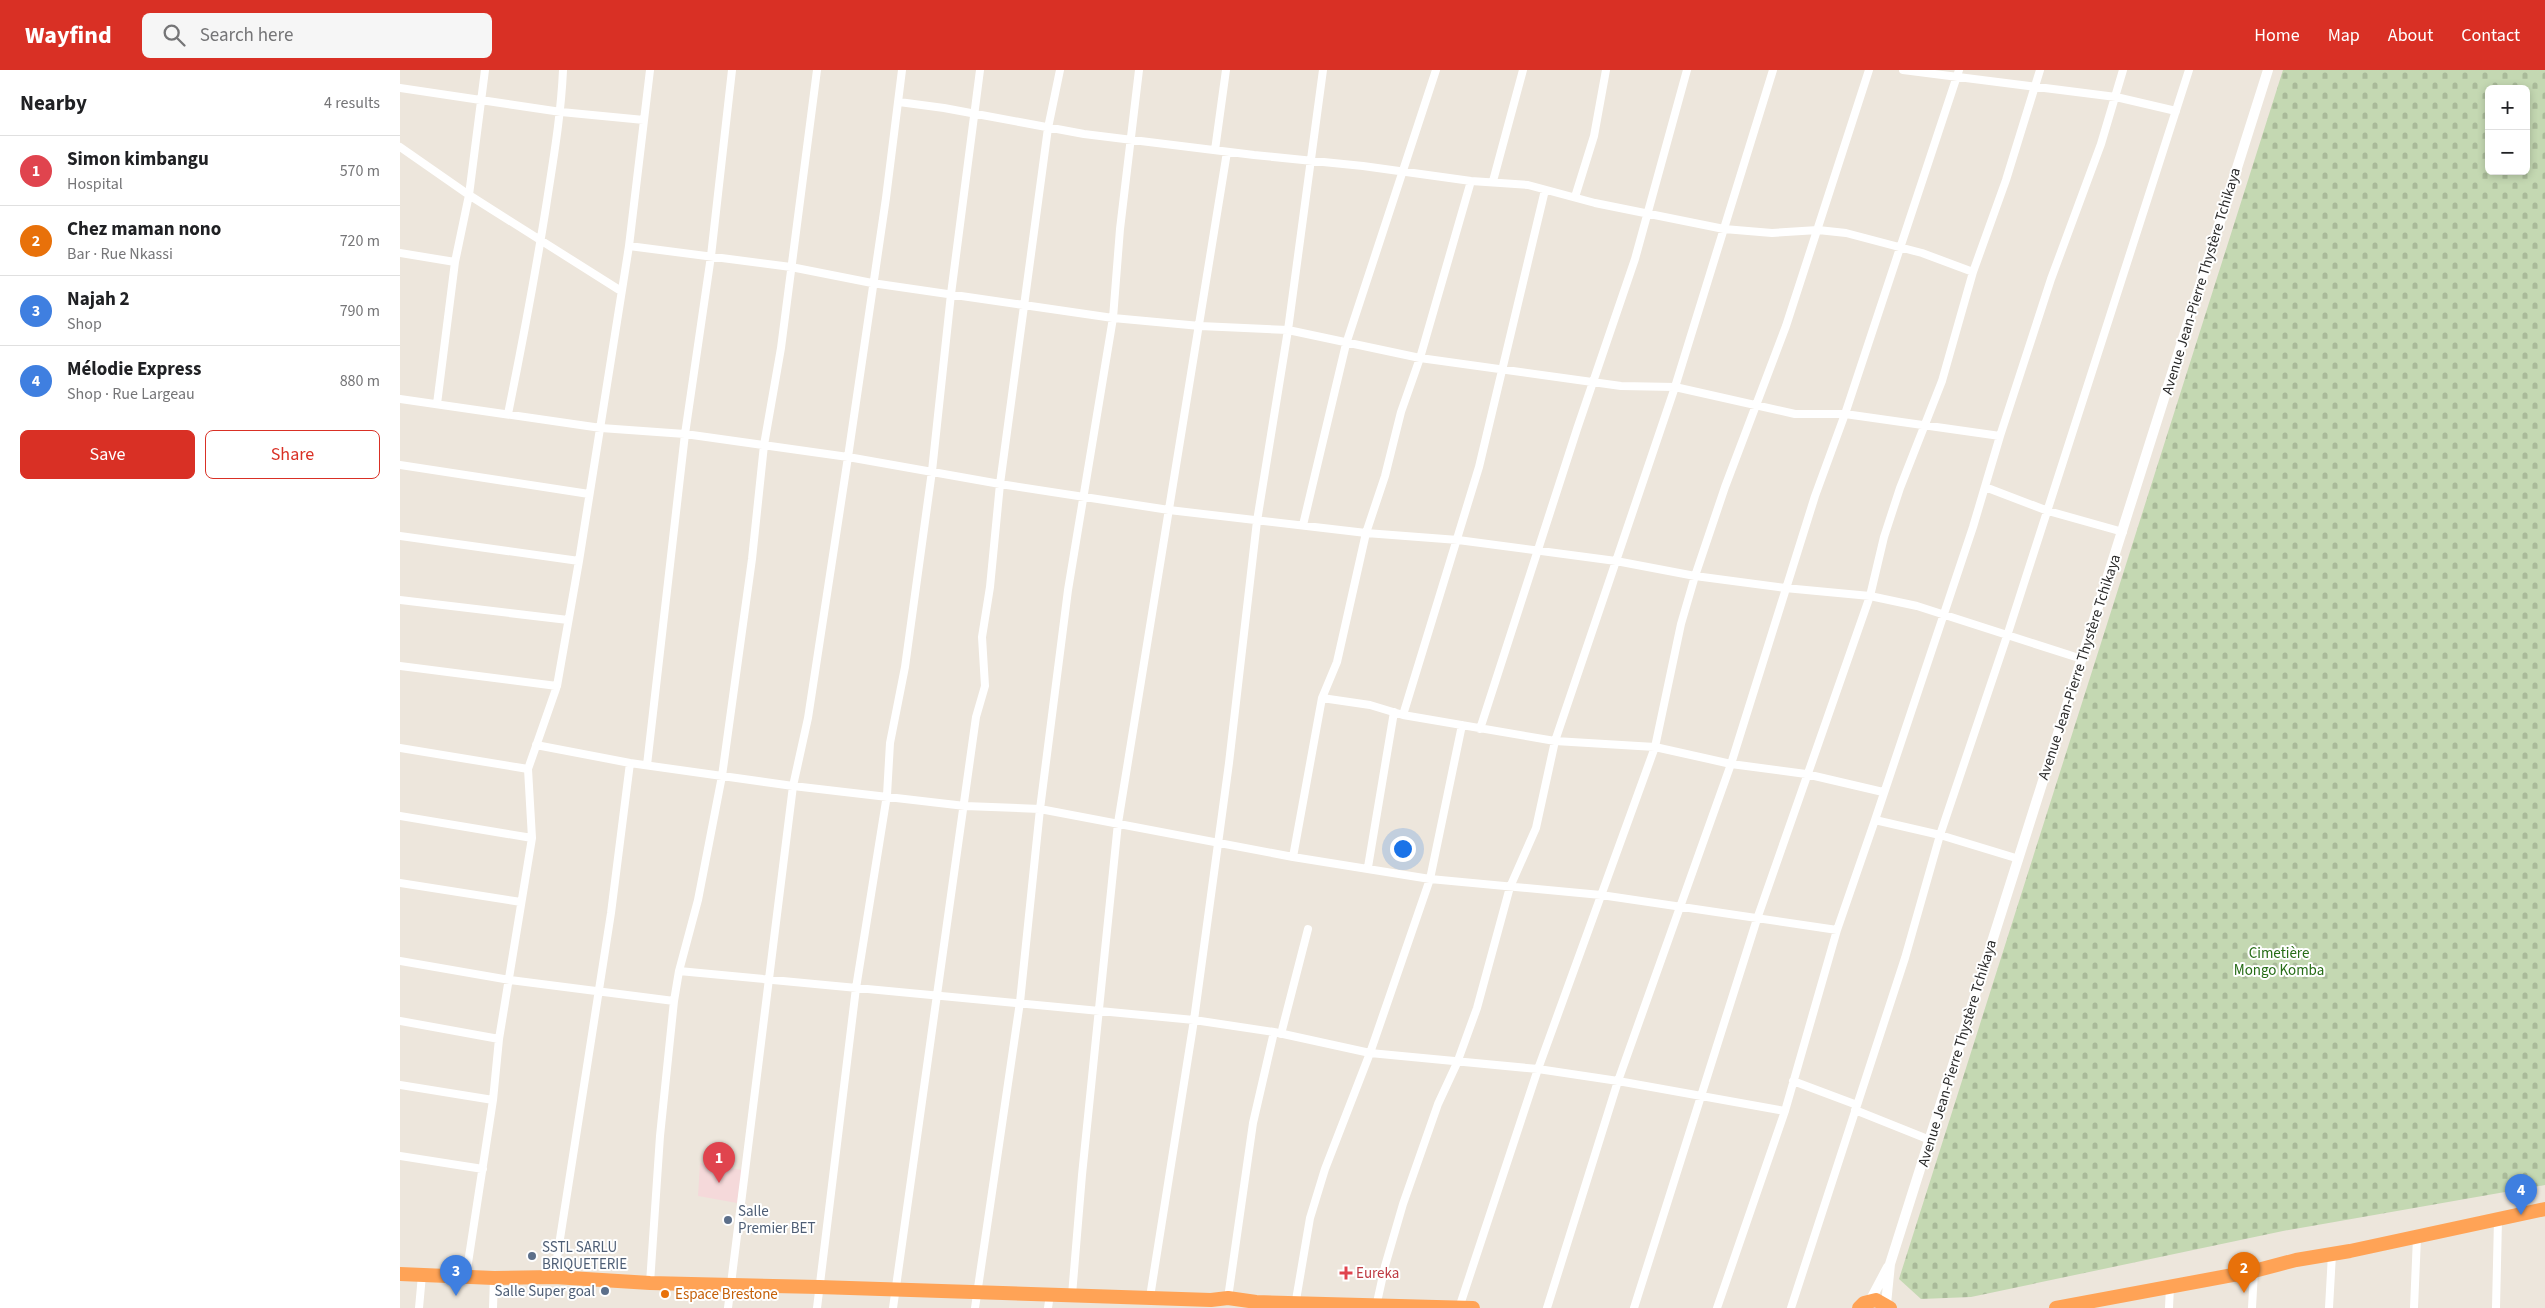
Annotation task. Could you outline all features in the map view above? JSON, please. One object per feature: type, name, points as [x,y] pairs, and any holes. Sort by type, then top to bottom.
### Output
[{"type":"highway","points":[[2056,1308],[2254,1271],[2296,1260],[2417,1237],[2545,1209]]},
{"type":"highway","points":[[400,1274],[494,1278],[554,1277],[650,1284],[819,1286],[977,1292],[1049,1301],[1072,1295],[1131,1302],[1150,1297],[1210,1304],[1228,1298],[1295,1306],[1463,1308]]},
{"type":"highway","points":[[1864,1304],[1876,1300],[1888,1306]]},
{"type":"street","points":[[437,404],[455,262],[469,195],[485,70]]},
{"type":"street","points":[[508,414],[529,315],[561,112],[564,70]]},
{"type":"street","points":[[466,1276],[493,1100],[499,1039],[532,838],[528,769],[557,686],[579,562],[629,246],[650,70]]},
{"type":"street","points":[[647,765],[685,434],[711,256],[732,70]]},
{"type":"street","points":[[650,1284],[660,1136],[674,1001],[679,971],[698,900],[722,776],[752,559],[764,446],[791,267],[817,70]]},
{"type":"street","points":[[728,1308],[767,981],[793,786],[808,718],[848,457],[902,70]]},
{"type":"street","points":[[817,1308],[856,988],[887,795],[890,743],[905,667],[932,471],[951,294],[980,70]]},
{"type":"street","points":[[894,1308],[976,717],[985,686],[982,637],[990,587],[1000,484],[1048,128],[1060,70]]},
{"type":"street","points":[[975,1308],[1020,1002],[1040,809],[1068,590],[1113,318],[1120,229],[1139,70]]},
{"type":"street","points":[[1215,150],[1226,70]]},
{"type":"street","points":[[1150,1297],[1194,1020],[1216,841],[1230,754],[1256,521],[1288,330],[1323,70]]},
{"type":"street","points":[[1303,526],[1346,344],[1436,70]]},
{"type":"street","points":[[1493,180],[1523,70]]},
{"type":"street","points":[[1575,197],[1594,136],[1606,70]]},
{"type":"street","points":[[1480,729],[1635,258],[1687,70]]},
{"type":"street","points":[[1376,1306],[1403,1204],[1438,1104],[1457,1063],[1477,1008],[1510,887],[1536,828],[1555,741],[1675,387],[1773,70]]},
{"type":"street","points":[[1463,1308],[1538,1069],[1655,747],[1681,624],[1695,576],[1725,487],[1757,405],[1818,230],[1869,70]]},
{"type":"street","points":[[1903,70],[1958,74],[2035,88],[2116,97],[2176,111]]},
{"type":"street","points":[[1634,1308],[1806,774],[1870,596],[1884,537],[1957,333],[1973,272],[2006,180],[2040,70]]},
{"type":"street","points":[[1717,1308],[1785,1111],[1837,930],[1944,615],[2051,279],[2101,144],[2123,70]]},
{"type":"street","points":[[1791,1308],[1905,958],[1940,834],[2048,511],[2189,70]]},
{"type":"street","name":"Avenue Jean-Pierre Thystère Tchikaya","points":[[1864,1304],[1890,1264],[2268,70]]},
{"type":"street","points":[[1547,1308],[1618,1081],[1678,907],[1731,764],[1785,588],[1958,74]]},
{"type":"street","points":[[400,88],[561,112],[644,120]]},
{"type":"street","points":[[899,102],[974,113],[1048,128],[1131,140],[1404,171],[1471,181],[1493,180],[1528,185],[1646,214],[1724,229],[1772,233],[1818,230],[1846,232],[1922,253],[1973,272]]},
{"type":"street","points":[[400,147],[469,195],[621,291]]},
{"type":"street","points":[[1072,1295],[1118,823],[1227,152]]},
{"type":"street","points":[[1293,856],[1322,698],[1337,662],[1366,533],[1385,476],[1401,412],[1420,358],[1471,181]]},
{"type":"street","points":[[1403,715],[1480,467],[1545,190]]},
{"type":"street","points":[[629,246],[791,267],[872,283],[1113,318],[1200,326],[1288,330],[1346,344],[1420,358],[1504,368],[1621,386],[1675,387],[1795,414],[1845,414],[2000,436]]},
{"type":"street","points":[[400,253],[455,262]]},
{"type":"street","points":[[400,399],[601,428],[685,434],[848,457],[1000,484],[1169,510],[1366,533],[1458,540],[1616,561],[1695,576],[1785,588],[1870,596],[1917,606],[2082,659]]},
{"type":"street","points":[[400,465],[589,494]]},
{"type":"street","points":[[1985,487],[2048,511],[2123,532]]},
{"type":"street","points":[[400,536],[579,562]]},
{"type":"street","points":[[400,600],[568,620]]},
{"type":"street","points":[[400,666],[557,686]]},
{"type":"street","points":[[1322,698],[1370,705],[1403,715],[1555,741],[1655,747],[1731,764],[1806,774],[1883,792]]},
{"type":"street","points":[[1368,867],[1394,712]]},
{"type":"street","points":[[1295,1306],[1310,1218],[1325,1169],[1370,1053],[1430,879],[1462,725]]},
{"type":"street","points":[[536,745],[630,763],[793,786],[887,795],[965,806],[1040,809],[1293,856],[1368,867],[1430,879],[1600,895],[1758,920],[1837,930]]},
{"type":"street","points":[[400,748],[528,769]]},
{"type":"street","points":[[554,1277],[597,991],[611,913],[630,763]]},
{"type":"street","points":[[400,816],[532,838]]},
{"type":"street","points":[[1875,820],[1940,834],[2019,859]]},
{"type":"street","points":[[400,883],[521,902]]},
{"type":"street","points":[[1228,1298],[1253,1124],[1277,1033],[1308,929]]},
{"type":"street","points":[[400,961],[510,980],[674,1001]]},
{"type":"street","points":[[679,971],[767,981],[1099,1009],[1194,1020],[1277,1033],[1370,1053],[1457,1063],[1538,1069],[1704,1095],[1785,1111]]},
{"type":"street","points":[[400,1021],[499,1039]]},
{"type":"street","points":[[1793,1081],[1930,1140]]},
{"type":"street","points":[[400,1085],[493,1100]]},
{"type":"street","points":[[400,1156],[483,1169]]},
{"type":"street","points":[[2496,1308],[2498,1219]]},
{"type":"street","points":[[2414,1308],[2417,1237]]},
{"type":"street","points":[[2329,1308],[2332,1254]]},
{"type":"street","name":"Avenue Jean-Pierre Thystère Tchikaya","points":[[1888,1306],[1890,1264]]},
{"type":"street","points":[[2252,1308],[2254,1271]]},
{"type":"street","points":[[419,1308],[422,1275]]},
{"type":"street","points":[[493,1308],[494,1278]]},
{"type":"street","points":[[2169,1308],[2170,1286]]},
{"type":"shaded area","points":[[700,1163],[742,1170],[737,1203],[698,1196]]},
{"type":"green space","name":"Cimetière Mongo Komba","points":[[2283,70],[2545,70],[2545,1185],[2283,1231],[1971,1297],[1921,1299],[1899,1279]]},
{"type":"place","name":"Simon kimbangu","points":[[719,1183]]},
{"type":"place","name":"Mélodie Express","points":[[2521,1215]]},
{"type":"place","name":"Salle Premier BET","points":[[728,1220]]},
{"type":"place","name":"SSTL SARLU BRIQUETERIE","points":[[532,1256]]},
{"type":"place","name":"Eureka","points":[[1346,1273]]},
{"type":"place","name":"Salle Super goal","points":[[605,1291]]},
{"type":"place","name":"Chez maman nono","points":[[2244,1293]]},
{"type":"place","name":"Espace Brestone","points":[[665,1294]]},
{"type":"place","name":"Najah 2","points":[[456,1296]]}]
